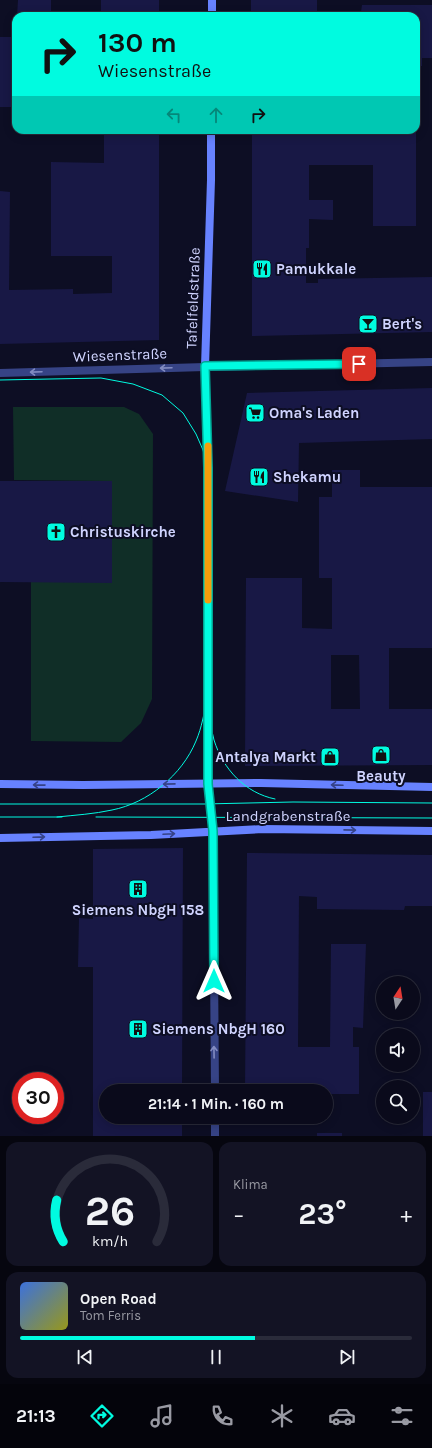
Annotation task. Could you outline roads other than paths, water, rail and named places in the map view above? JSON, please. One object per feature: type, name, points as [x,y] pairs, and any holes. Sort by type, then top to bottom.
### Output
[{"type":"main road","points":[[212,0],[212,12]]},
{"type":"main road","name":"Tafelfeldstraße","points":[[211,134],[205,366],[208,468],[208,784],[213,831]]},
{"type":"main road","name":"Landgrabenstraße","points":[[0,784],[281,784],[432,787]]},
{"type":"main road","name":"Landgrabenstraße","points":[[0,838],[151,835],[263,829],[432,831]]},
{"type":"street","name":"Wiesenstraße","points":[[0,373],[205,366],[432,362]]},
{"type":"street","name":"Tafelfeldstraße","points":[[213,831],[215,1084]]},
{"type":"street","points":[[215,1124],[215,1136]]},
{"type":"tram line","points":[[0,380],[101,378],[133,384],[162,395],[183,413],[196,434],[203,450],[208,469],[207,699],[196,741],[190,753],[173,776],[151,794],[125,806],[105,811],[57,817]]},
{"type":"tram line","points":[[208,706],[214,740],[218,751],[229,770],[254,791],[275,799]]},
{"type":"tram line","points":[[0,804],[204,804],[293,802],[432,803]]},
{"type":"tram line","points":[[0,817],[62,817]]},
{"type":"tram line","points":[[96,817],[432,818]]},
{"type":"place","name":"Pamukkale","points":[[262,269]]},
{"type":"place","name":"Bert's","points":[[368,324]]},
{"type":"place","name":"Oma's Laden","points":[[255,413]]},
{"type":"place","name":"Shekamu","points":[[259,477]]},
{"type":"place","name":"Christuskirche","points":[[56,532]]},
{"type":"place","name":"Beauty","points":[[381,755]]},
{"type":"place","name":"Antalya Markt","points":[[330,757]]},
{"type":"place","name":"Siemens NbgH 158","points":[[138,889]]},
{"type":"place","name":"Siemens NbgH 160","points":[[138,1029]]}]
